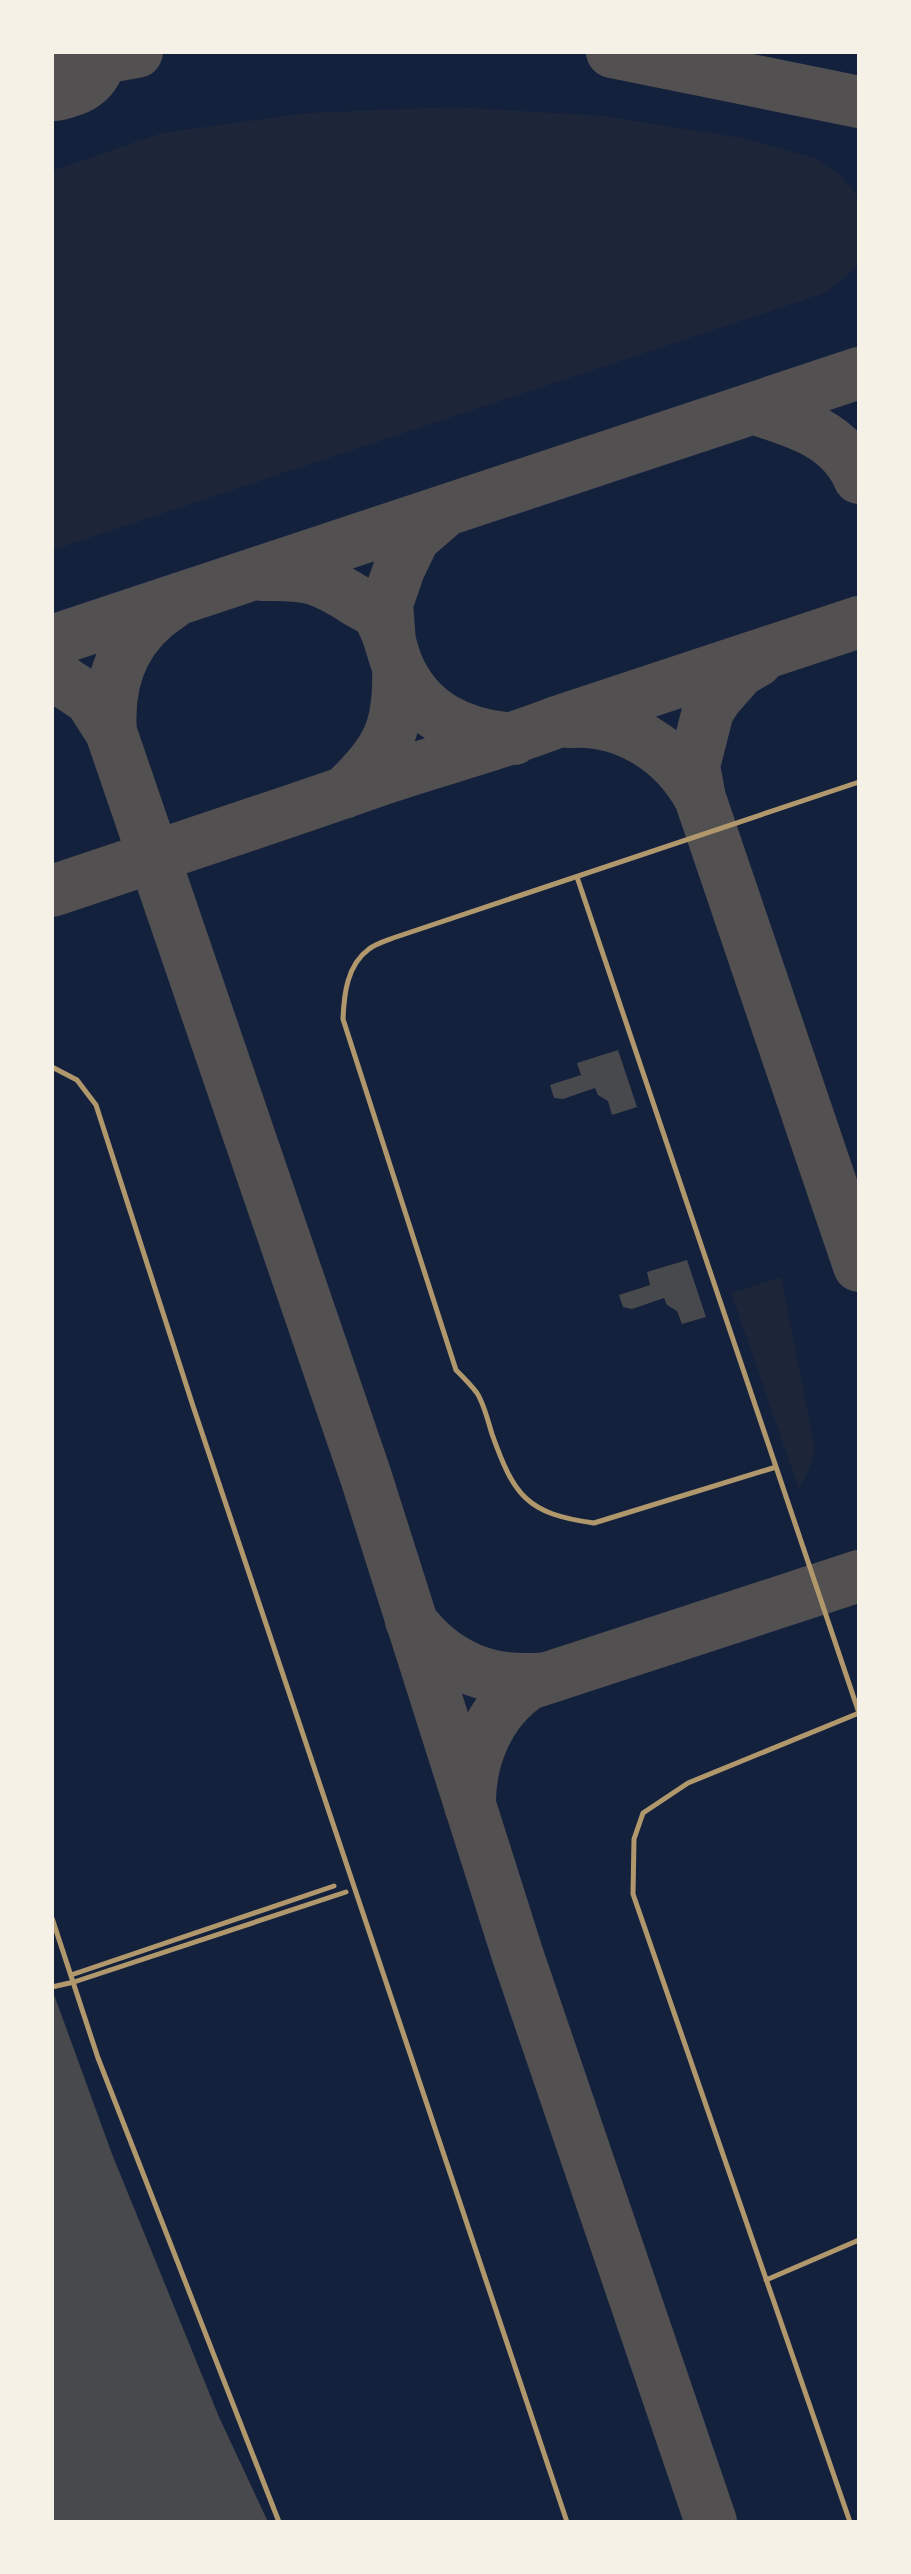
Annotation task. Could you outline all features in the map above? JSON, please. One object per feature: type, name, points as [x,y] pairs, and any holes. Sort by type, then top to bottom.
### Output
[{"type":"lane","points":[[776,1467],[594,1523],[563,1519],[536,1509],[514,1486],[479,1395],[456,1370],[343,1019],[344,995],[353,967],[369,948],[393,938],[859,782]]},
{"type":"lane","points":[[577,877],[859,1713],[688,1783],[643,1813],[634,1839],[633,1894],[850,2522]]},
{"type":"lane","points":[[52,1067],[77,1080],[96,1105],[198,1421],[567,2522]]},
{"type":"lane","points":[[71,1975],[334,1886]]},
{"type":"lane","points":[[52,1987],[346,1892]]},
{"type":"lane","points":[[52,1918],[98,2058],[279,2522]]},
{"type":"lane","points":[[766,2280],[859,2240]]},
{"type":"shaded area","points":[[453,107],[604,116],[742,138],[815,158],[843,177],[859,199],[859,259],[856,267],[827,292],[52,550],[52,171],[162,133],[306,113]]},
{"type":"shaded area","points":[[781,1277],[815,1449],[799,1489],[731,1293]]},
{"type":"building","points":[[618,1050],[637,1107],[612,1115],[608,1101],[598,1095],[595,1088],[563,1099],[554,1098],[550,1085],[581,1075],[577,1063]]},
{"type":"building","points":[[687,1260],[706,1317],[682,1324],[677,1311],[667,1305],[664,1298],[632,1309],[623,1307],[619,1295],[650,1285],[647,1272]]},
{"type":"building","points":[[52,1989],[112,2154],[219,2417],[268,2522],[52,2522]]},
{"type":"taxiway","points":[[52,67],[137,52]]},
{"type":"taxiway","points":[[612,52],[859,102]]},
{"type":"taxiway","points":[[52,641],[859,373]]},
{"type":"taxiway","points":[[755,409],[816,432],[841,451],[859,478]]},
{"type":"taxiway","points":[[390,642],[387,604],[399,569],[414,538],[445,511]]},
{"type":"taxiway","points":[[263,575],[312,578],[371,609],[384,624],[406,682],[430,709],[460,727],[514,739]]},
{"type":"taxiway","points":[[111,732],[112,694],[122,660],[141,630],[170,605]]},
{"type":"taxiway","points":[[52,891],[859,622]]},
{"type":"taxiway","points":[[700,798],[694,766],[708,711],[740,671],[757,661]]},
{"type":"taxiway","points":[[344,793],[372,764],[389,737],[397,706],[398,666]]},
{"type":"taxiway","points":[[52,674],[90,699],[111,732],[366,1477],[518,1956],[711,2522]]},
{"type":"taxiway","points":[[569,722],[609,725],[645,740],[676,765],[700,798],[859,1266]]},
{"type":"taxiway","points":[[470,1806],[473,1771],[484,1737],[503,1707],[529,1684],[859,1576]]},
{"type":"taxiway","points":[[411,1621],[439,1650],[470,1669],[506,1678],[546,1678]]},
{"type":"runway","points":[[52,55],[61,52]]}]
